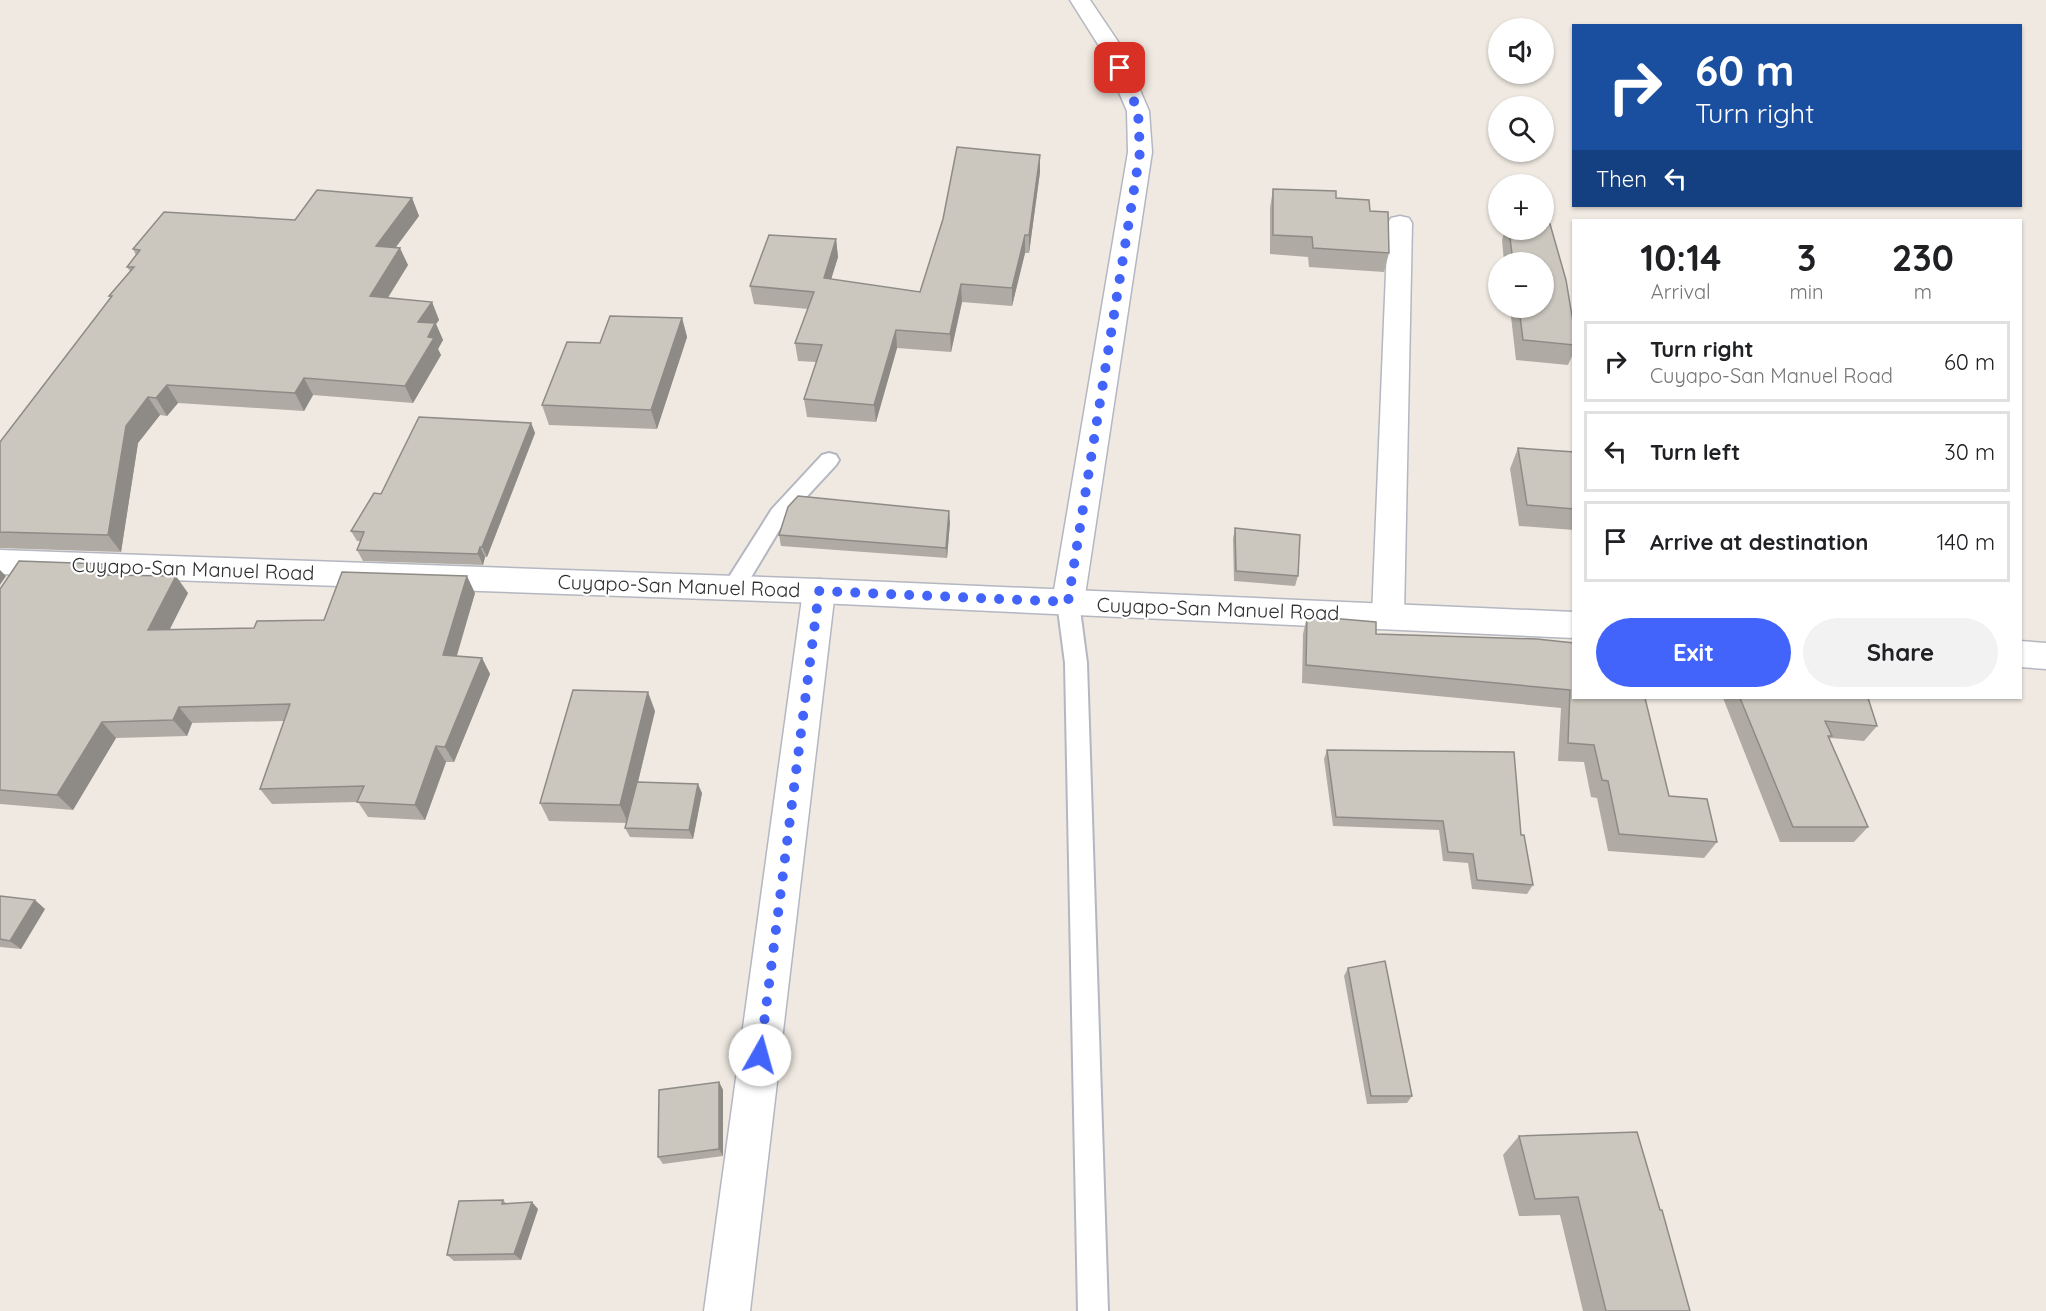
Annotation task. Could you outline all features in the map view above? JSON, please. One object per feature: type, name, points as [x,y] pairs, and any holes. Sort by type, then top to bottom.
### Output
[{"type":"street","points":[[1068,602],[1140,152],[1138,111],[1110,46],[1080,0]]},
{"type":"street","points":[[1388,616],[1400,223]]},
{"type":"street","name":"Cuyapo-San Manuel Road","points":[[16,569],[819,591],[1572,625]]},
{"type":"street","points":[[727,1311],[819,591]]},
{"type":"street","points":[[2022,654],[2046,656]]},
{"type":"lane","points":[[733,588],[779,514],[829,460]]},
{"type":"lane","points":[[1068,602],[1076,663],[1093,1311]]},
{"type":"building","points":[[957,147],[1040,155],[1029,235],[1025,235],[1012,288],[961,284],[950,334],[896,330],[874,405],[804,399],[822,345],[795,343],[814,292],[750,286],[769,235],[836,239],[824,278],[920,292],[943,219]]},
{"type":"building","points":[[1273,189],[1336,191],[1336,198],[1369,200],[1370,211],[1388,212],[1389,253],[1313,248],[1312,237],[1273,235]]},
{"type":"building","points":[[317,190],[412,198],[376,246],[400,248],[370,296],[432,302],[418,322],[435,323],[428,337],[434,338],[405,386],[304,378],[295,393],[167,385],[156,398],[148,397],[126,426],[108,535],[0,532],[0,442],[112,296],[109,296],[134,267],[127,267],[140,250],[133,249],[164,212],[295,220]]},
{"type":"building","points":[[1554,238],[1566,280],[1572,316],[1572,345],[1523,340],[1520,318],[1554,318],[1554,252],[1512,252],[1510,240],[1554,240]]},
{"type":"building","points":[[610,316],[682,318],[651,410],[542,405],[567,342],[600,343]]},
{"type":"building","points":[[419,417],[531,423],[478,554],[357,550],[364,532],[351,531],[374,493],[381,494]]},
{"type":"building","points":[[1518,448],[1572,452],[1572,509],[1527,505]]},
{"type":"building","points":[[798,496],[949,511],[946,548],[779,535],[788,507]]},
{"type":"building","points":[[1235,528],[1300,535],[1298,576],[1236,571]]},
{"type":"building","points":[[19,561],[103,564],[101,575],[176,576],[148,630],[254,628],[257,621],[324,620],[342,572],[467,576],[443,655],[482,658],[445,747],[436,746],[415,805],[357,802],[364,786],[260,789],[290,704],[179,707],[173,720],[102,722],[57,795],[0,790],[0,589]]},
{"type":"building","points":[[1307,616],[1376,622],[1376,634],[1537,639],[1572,643],[1572,699],[1645,699],[1669,796],[1707,799],[1717,842],[1619,834],[1608,781],[1602,780],[1594,745],[1568,743],[1570,690],[1306,665]]},
{"type":"building","points":[[573,690],[648,692],[620,805],[540,803]]},
{"type":"building","points":[[1740,699],[1868,699],[1877,726],[1825,721],[1832,736],[1828,736],[1868,827],[1793,827]]},
{"type":"building","points":[[1327,750],[1514,752],[1521,835],[1524,835],[1533,885],[1477,880],[1473,854],[1448,852],[1443,821],[1336,817]]},
{"type":"building","points":[[637,782],[698,784],[689,830],[625,828]]},
{"type":"building","points":[[0,896],[35,900],[10,941],[0,939]]},
{"type":"building","points":[[1385,961],[1412,1096],[1371,1096],[1348,968]]},
{"type":"building","points":[[719,1082],[719,1149],[658,1157],[659,1090]]},
{"type":"building","points":[[1637,1132],[1660,1210],[1662,1210],[1690,1311],[1606,1311],[1578,1197],[1535,1199],[1519,1136]]},
{"type":"building","points":[[503,1200],[502,1204],[532,1202],[514,1254],[447,1255],[459,1201]]},
{"type":"route","points":[[760,1055],[819,591],[1068,602],[1140,152],[1138,111],[1120,68]]}]
